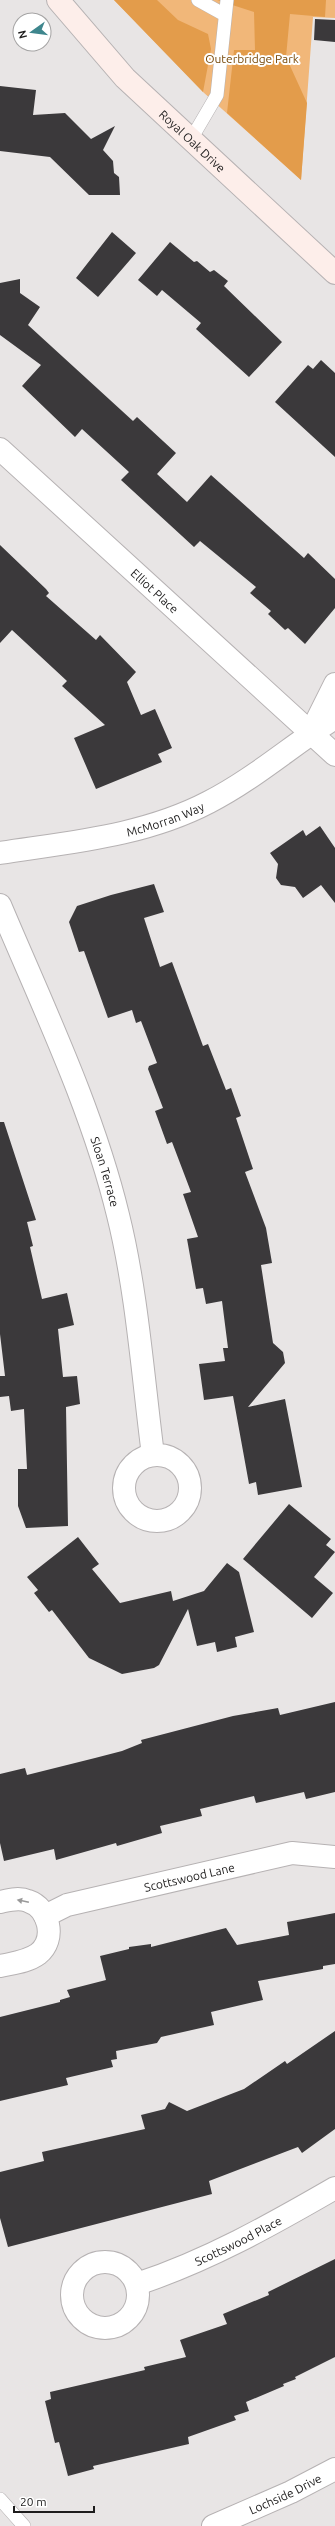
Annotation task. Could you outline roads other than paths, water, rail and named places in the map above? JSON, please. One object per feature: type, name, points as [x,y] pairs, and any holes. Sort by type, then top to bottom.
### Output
[{"type":"main road","name":"Royal Oak Drive","points":[[58,0],[125,78],[190,141],[335,273]]},
{"type":"street","name":"Elliot Place","points":[[0,449],[310,734],[335,755]]},
{"type":"street","name":"McMorran Way","points":[[310,734],[335,684]]},
{"type":"street","name":"McMorran Way","points":[[0,853],[120,834],[164,821],[208,803],[254,777],[310,734],[335,718]]},
{"type":"street","name":"Sloan Terrace","points":[[0,905],[85,1106],[103,1158],[119,1217],[129,1272],[153,1455]]},
{"type":"street","name":"Scottswood Lane","points":[[46,1916],[67,1905],[292,1853],[335,1856]]},
{"type":"street","points":[[0,1902],[15,1899],[27,1900],[38,1906],[46,1916],[49,1928],[47,1942],[40,1953],[28,1960],[0,1966]]},
{"type":"street","name":"Scottswood Place","points":[[137,2284],[178,2271],[239,2242],[335,2188]]},
{"type":"street","name":"Lochside Drive","points":[[213,2526],[291,2492],[335,2469]]},
{"type":"lane","points":[[198,0],[225,15]]},
{"type":"lane","points":[[190,141],[217,95],[227,0]]},
{"type":"lane","points":[[0,2499],[24,2526]]},
{"type":"park label","name":"Outerbridge Park","points":[[252,58]]}]
